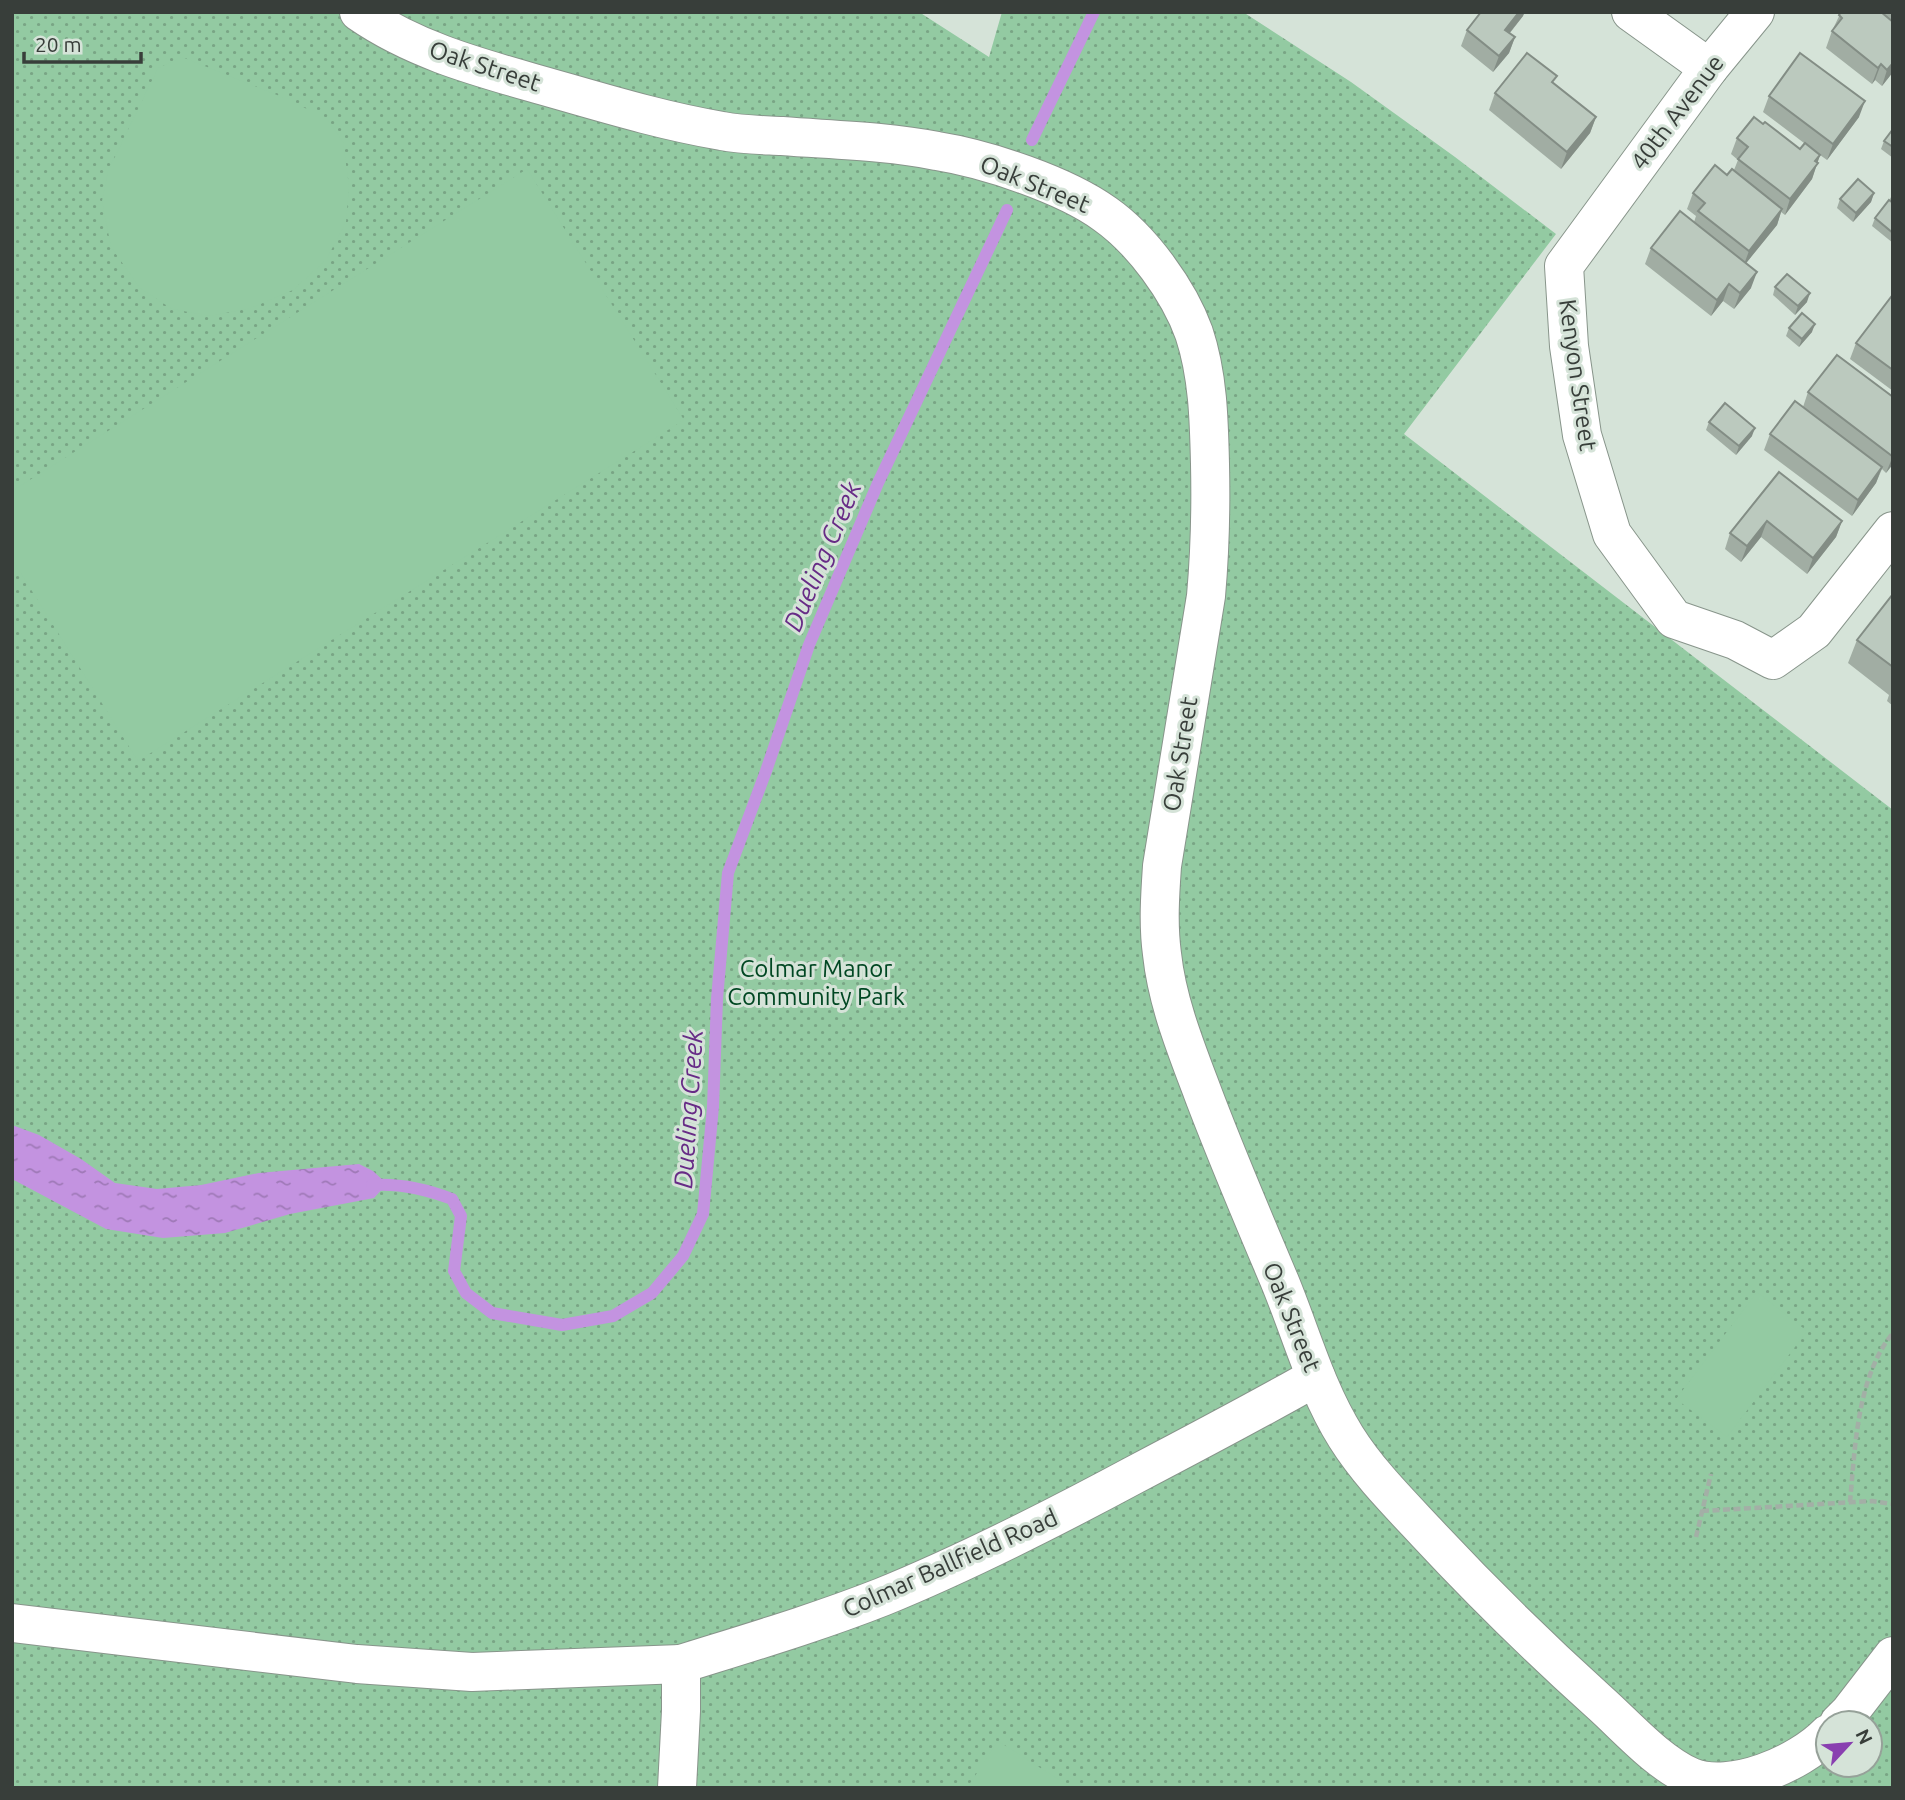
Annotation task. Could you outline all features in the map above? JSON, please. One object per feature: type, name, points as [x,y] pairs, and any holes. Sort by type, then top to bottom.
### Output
[{"type":"street","name":"Oak Street","points":[[359,12],[377,25],[429,51],[657,119],[725,132],[894,144],[977,159],[1085,201],[1124,230],[1147,255],[1181,305],[1193,332],[1202,363],[1209,435],[1210,556],[1206,596],[1162,866],[1161,952],[1182,1038],[1233,1173],[1316,1377],[1346,1436],[1384,1488],[1553,1660],[1666,1763],[1693,1778],[1724,1783],[1758,1774],[1795,1759],[1814,1745]]},
{"type":"street","points":[[1631,12],[1709,68]]},
{"type":"street","name":"40th Avenue","points":[[1601,214],[1709,68],[1755,12]]},
{"type":"street","name":"Kenyon Street","points":[[1601,214],[1564,266],[1569,346],[1581,435],[1612,534],[1674,619],[1735,640],[1773,660],[1814,631],[1893,531]]},
{"type":"street","name":"Colmar Ballfield Road","points":[[12,1623],[357,1664],[472,1672],[681,1664],[812,1623],[971,1558],[1061,1514],[1316,1377]]},
{"type":"street","points":[[1852,1709],[1893,1656]]},
{"type":"street","points":[[677,1788],[681,1664]]},
{"type":"path","points":[[1850,1502],[1856,1437],[1868,1378],[1887,1339],[1893,1333]]},
{"type":"path","points":[[1696,1537],[1711,1474]]},
{"type":"path","points":[[1702,1511],[1872,1500],[1893,1504]]},
{"type":"green space","name":"Colmar Manor Community Park","points":[[12,12],[919,12],[989,57],[1002,12],[1243,12],[1351,82],[1556,234],[1404,434],[1893,810],[1893,1788],[12,1788]]},
{"type":"green space","points":[[182,57],[287,99],[327,119],[343,142],[349,186],[346,222],[326,260],[293,290],[251,308],[210,316],[172,309],[140,288],[111,247],[102,201],[108,171],[158,68]]},
{"type":"green space","points":[[527,169],[684,420],[138,761],[12,559],[12,491]]},
{"type":"green space","points":[[1757,1292],[1807,1331],[1727,1437],[1676,1399]]},
{"type":"green space","points":[[998,1741],[1072,1788],[967,1788]]},
{"type":"water","points":[[12,1125],[39,1135],[81,1159],[115,1183],[157,1189],[201,1185],[259,1173],[359,1164],[373,1171],[387,1184],[374,1198],[290,1214],[225,1233],[163,1238],[106,1229],[12,1179]]},
{"type":"building","points":[[1481,12],[1519,12],[1505,30],[1515,37],[1499,56],[1467,30]]},
{"type":"building","points":[[1841,12],[1881,12],[1893,22],[1893,63],[1887,70],[1881,64],[1878,68],[1832,31],[1842,18],[1839,15]]},
{"type":"building","points":[[1527,53],[1557,76],[1552,82],[1596,117],[1567,152],[1495,93]]},
{"type":"building","points":[[1800,53],[1865,101],[1833,144],[1769,96]]},
{"type":"building","points":[[1754,117],[1763,124],[1765,122],[1800,149],[1805,143],[1820,155],[1815,161],[1818,163],[1790,199],[1738,159],[1748,147],[1737,138]]},
{"type":"building","points":[[1893,129],[1893,147],[1884,141]]},
{"type":"building","points":[[1715,165],[1727,175],[1732,169],[1782,209],[1749,251],[1698,211],[1705,203],[1693,193]]},
{"type":"building","points":[[1858,179],[1874,193],[1856,213],[1840,199]]},
{"type":"building","points":[[1889,200],[1893,203],[1893,233],[1875,218]]},
{"type":"building","points":[[1680,211],[1757,272],[1740,293],[1729,284],[1717,300],[1651,248]]},
{"type":"building","points":[[1787,274],[1810,293],[1798,306],[1775,287]]},
{"type":"building","points":[[1891,297],[1893,299],[1893,370],[1856,343]]},
{"type":"building","points":[[1802,313],[1815,324],[1802,339],[1789,328]]},
{"type":"building","points":[[1837,355],[1893,397],[1892,456],[1808,392]]},
{"type":"building","points":[[1795,401],[1882,467],[1858,500],[1770,434]]},
{"type":"building","points":[[1725,403],[1755,428],[1739,446],[1709,422]]},
{"type":"building","points":[[1779,472],[1842,521],[1813,558],[1767,521],[1747,546],[1730,533]]},
{"type":"building","points":[[1893,594],[1893,667],[1857,640]]},
{"type":"waterway","points":[[1032,140],[1094,12]]},
{"type":"waterway","name":"Dueling Creek","points":[[372,1185],[413,1187],[452,1199],[461,1216],[454,1271],[466,1293],[492,1313],[562,1325],[613,1316],[652,1293],[683,1256],[703,1214],[713,1107],[717,999],[728,873],[809,645],[878,483],[1007,210]]}]
